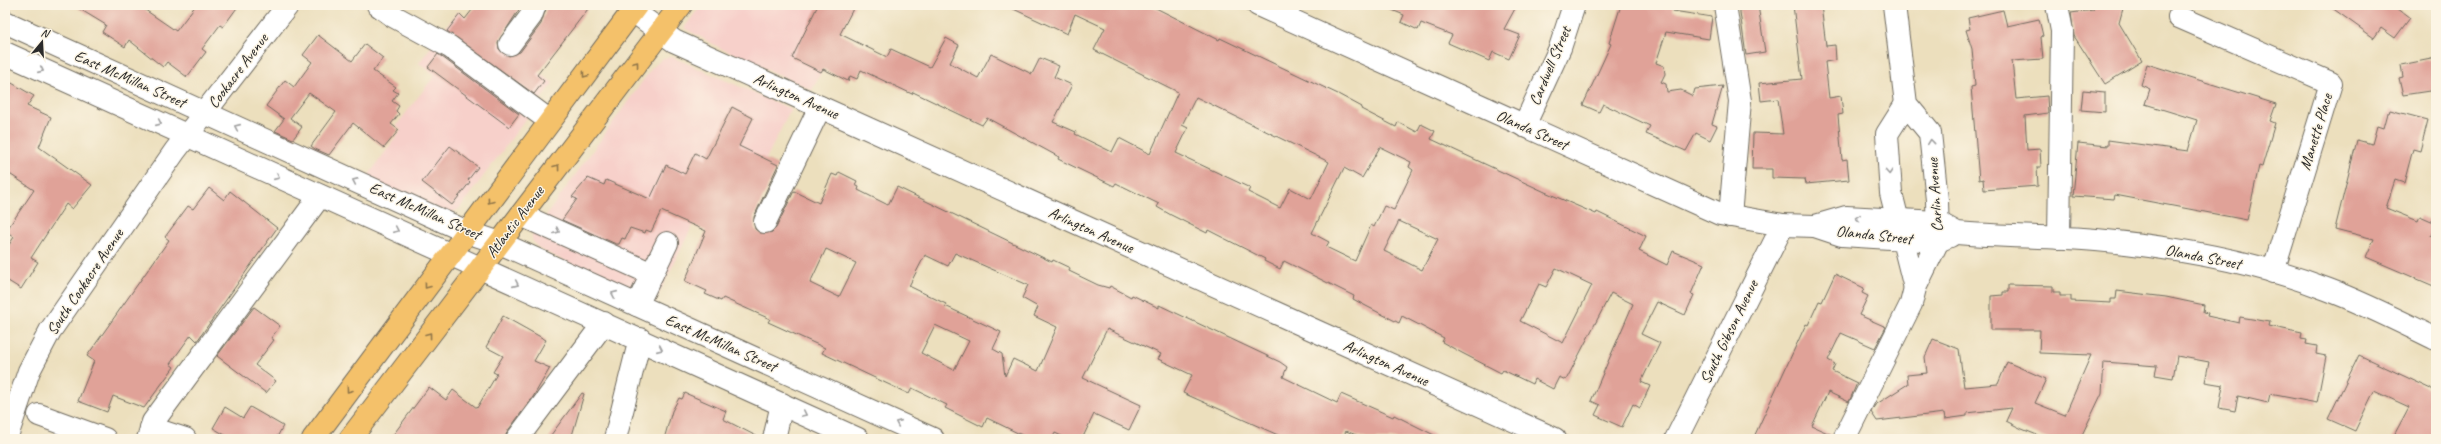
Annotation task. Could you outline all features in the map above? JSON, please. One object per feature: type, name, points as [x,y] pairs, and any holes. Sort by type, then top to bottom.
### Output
[{"type":"main road","name":"Atlantic Avenue","points":[[350,439],[681,5]]},
{"type":"main road","name":"Atlantic Avenue","points":[[313,439],[635,8]]},
{"type":"street","name":"Cookacre Avenue","points":[[188,136],[288,5]]},
{"type":"street","points":[[378,5],[393,16],[450,47],[550,121]]},
{"type":"street","points":[[510,44],[531,16],[535,5]]},
{"type":"street","name":"Olanda Street","points":[[1258,5],[1682,198],[1730,216],[1783,225],[1814,226],[1846,217],[1899,229],[2059,238],[2167,249],[2273,272],[2354,300],[2436,339]]},
{"type":"street","name":"Cardwell Street","points":[[1524,126],[1560,48],[1574,5]]},
{"type":"street","points":[[1725,5],[1740,101],[1730,216]]},
{"type":"street","points":[[1894,5],[1906,104],[1887,134],[1891,193],[1913,296]]},
{"type":"street","points":[[2058,5],[2062,31],[2059,238]]},
{"type":"street","name":"Arlington Avenue","points":[[635,8],[661,32],[674,41],[1555,439]]},
{"type":"street","name":"Manette Place","points":[[2179,17],[2332,83],[2273,272]]},
{"type":"street","name":"East McMillan Street","points":[[5,22],[467,232],[500,243],[933,439]]},
{"type":"street","name":"East McMillan Street","points":[[5,53],[450,255],[640,339],[858,439]]},
{"type":"street","name":"Carlin Avenue","points":[[1844,439],[1944,232],[1930,133],[1906,104]]},
{"type":"street","points":[[765,222],[820,107]]},
{"type":"street","name":"South Cookacre Avenue","points":[[7,427],[29,371],[50,331],[188,136]]},
{"type":"street","points":[[185,439],[149,434],[153,422],[320,196]]},
{"type":"street","points":[[521,215],[652,274]]},
{"type":"street","name":"South Gibson Avenue","points":[[1676,439],[1783,225]]},
{"type":"street","points":[[637,305],[667,243]]},
{"type":"street","points":[[517,439],[604,323]]},
{"type":"street","points":[[615,439],[640,339]]},
{"type":"street","points":[[774,439],[782,404]]},
{"type":"street","points":[[39,415],[105,439]]},
{"type":"shaded area","points":[[701,5],[855,5],[812,90],[720,48],[684,28]]},
{"type":"shaded area","points":[[458,11],[553,83],[459,209],[449,214],[365,180],[401,130],[396,126],[435,75],[419,63]]},
{"type":"shaded area","points":[[672,57],[791,109],[766,159],[675,195],[666,214],[693,225],[654,304],[539,249],[532,240],[532,235],[652,68],[663,58]]},
{"type":"building","points":[[73,5],[138,5],[176,31],[196,5],[239,5],[223,27],[220,25],[202,49],[206,52],[187,77],[167,62],[163,67],[129,40],[125,47],[102,32],[106,25]]},
{"type":"building","points":[[476,5],[522,5],[498,42],[499,49],[509,56],[520,52],[541,24],[547,5],[591,5],[537,75],[544,81],[534,94],[447,31],[460,14],[465,19]]},
{"type":"building","points":[[818,5],[855,5],[840,34],[887,57],[891,49],[930,67],[946,38],[959,45],[950,63],[978,78],[991,54],[1032,74],[1040,58],[1059,66],[1054,77],[1072,85],[1053,122],[1076,132],[1075,134],[1112,152],[1119,138],[1150,154],[1178,92],[1094,50],[1105,28],[1075,14],[1067,34],[1005,5],[1150,5],[1219,40],[1220,38],[1338,94],[1362,107],[1361,109],[1396,127],[1398,122],[1417,132],[1421,124],[1435,131],[1431,139],[1545,192],[1596,214],[1597,212],[1646,236],[1639,251],[1667,265],[1673,251],[1704,264],[1691,294],[1694,295],[1685,315],[1657,302],[1641,334],[1660,343],[1641,382],[1650,386],[1640,408],[1633,404],[1622,427],[1595,415],[1600,405],[1591,401],[1633,304],[1611,293],[1566,380],[1559,377],[1553,389],[1534,379],[1532,384],[1503,370],[1501,373],[1462,353],[1442,342],[1444,338],[1402,316],[1399,323],[1353,299],[1354,296],[1284,261],[1280,269],[1264,261],[1265,259],[1208,230],[1207,233],[1171,215],[1157,207],[1159,204],[1116,183],[1114,186],[1058,159],[1059,157],[987,118],[982,125],[913,92],[912,94],[861,70],[857,79],[850,76],[848,81],[823,69],[821,72],[792,58]],"holes":[[[1196,97],[1329,162],[1311,199],[1290,188],[1280,208],[1248,192],[1250,188],[1176,153],[1188,128],[1182,125]],[[1380,147],[1411,162],[1409,167],[1413,170],[1394,210],[1384,206],[1374,227],[1371,225],[1355,261],[1326,247],[1329,242],[1312,233],[1344,168],[1362,178]],[[1399,221],[1438,239],[1422,270],[1384,251]],[[1556,268],[1592,285],[1563,343],[1520,321],[1539,284],[1546,287]]]},
{"type":"building","points":[[1380,5],[1517,5],[1504,29],[1520,35],[1509,59],[1493,52],[1489,61],[1448,43],[1452,35],[1421,23],[1418,30],[1401,22],[1404,15]]},
{"type":"building","points":[[1621,5],[1674,5],[1673,11],[1712,17],[1709,39],[1666,32],[1656,63],[1664,66],[1665,74],[1661,82],[1666,84],[1667,92],[1681,90],[1693,96],[1695,89],[1723,86],[1712,124],[1717,126],[1710,140],[1696,133],[1686,151],[1646,134],[1650,126],[1603,104],[1599,112],[1583,105],[1611,44],[1609,43]]},
{"type":"building","points":[[1739,5],[1758,5],[1765,52],[1746,55]]},
{"type":"building","points":[[1793,5],[1821,5],[1826,46],[1835,45],[1836,60],[1825,62],[1829,98],[1841,96],[1843,114],[1838,115],[1842,160],[1847,159],[1849,180],[1806,184],[1805,179],[1772,178],[1772,169],[1752,169],[1753,133],[1783,134],[1778,99],[1761,101],[1759,83],[1802,79]]},
{"type":"building","points":[[2095,5],[2124,5],[2119,23],[2142,61],[2105,84],[2074,36],[2071,13],[2093,10]]},
{"type":"building","points":[[2328,5],[2393,5],[2410,18],[2395,38],[2381,28],[2374,38]]},
{"type":"building","points":[[2003,10],[2007,26],[2039,19],[2043,36],[2041,37],[2043,59],[2012,61],[2016,99],[2047,96],[2048,113],[2025,116],[2027,150],[2040,149],[2041,167],[2037,167],[2038,186],[1984,190],[1983,179],[1979,180],[1971,87],[1975,86],[1972,49],[1966,30],[1970,29],[1968,18]]},
{"type":"building","points":[[318,35],[352,61],[365,44],[383,58],[373,71],[396,87],[393,90],[398,93],[392,101],[399,106],[396,111],[399,114],[391,124],[399,130],[384,148],[353,123],[329,155],[315,149],[311,146],[336,112],[309,93],[290,118],[302,127],[293,139],[275,131],[284,119],[266,106],[285,80],[294,87],[312,62],[303,55]]},
{"type":"building","points":[[438,54],[519,114],[509,127],[428,67]]},
{"type":"building","points":[[2436,58],[2436,90],[2403,95],[2399,78],[2403,77],[2401,65]]},
{"type":"building","points":[[2147,64],[2276,104],[2270,121],[2275,123],[2262,167],[2259,166],[2247,220],[2115,195],[2114,199],[2073,196],[2078,143],[2108,146],[2108,140],[2188,151],[2197,120],[2145,104],[2150,89],[2141,85]]},
{"type":"building","points":[[10,82],[34,96],[27,106],[51,117],[39,147],[92,185],[72,209],[66,204],[31,258],[38,262],[21,289],[5,279],[5,251],[14,237],[6,231],[34,190],[5,171],[5,92]]},
{"type":"building","points":[[2083,90],[2105,92],[2105,112],[2081,110]]},
{"type":"building","points":[[732,107],[753,118],[739,146],[778,165],[754,217],[755,229],[760,233],[772,232],[776,228],[794,191],[819,203],[832,174],[837,176],[839,172],[857,181],[855,185],[859,187],[858,190],[888,205],[897,187],[1052,262],[1053,260],[1070,268],[1069,271],[1098,285],[1109,288],[1110,286],[1131,297],[1132,295],[1159,308],[1159,305],[1280,362],[1287,367],[1283,377],[1337,403],[1341,394],[1393,417],[1394,415],[1442,439],[1366,439],[1346,431],[1342,439],[1287,439],[1183,393],[1192,375],[1158,359],[1161,354],[1107,329],[1083,378],[1141,405],[1129,430],[1094,414],[1082,439],[1068,439],[1055,433],[1052,439],[1030,439],[987,418],[983,427],[945,408],[947,405],[912,388],[909,394],[822,353],[825,348],[768,322],[770,319],[723,298],[721,301],[705,294],[707,291],[685,281],[706,231],[661,211],[651,232],[646,230],[645,233],[630,228],[625,239],[622,238],[619,244],[616,244],[562,220],[577,199],[572,197],[588,178],[604,185],[606,180],[650,199],[666,165],[685,174],[695,153],[706,159]],"holes":[[[826,249],[856,263],[839,297],[810,283]],[[955,253],[1028,285],[1022,298],[1038,307],[1034,316],[1057,327],[1038,371],[1013,359],[1005,376],[1002,354],[993,349],[1001,332],[945,306],[946,304],[909,286],[925,255],[948,266]],[[935,325],[969,341],[954,370],[921,353]]]},
{"type":"building","points":[[2390,110],[2428,120],[2420,151],[2413,149],[2404,183],[2395,180],[2386,208],[2418,221],[2420,216],[2436,223],[2431,236],[2436,238],[2436,287],[2366,257],[2374,239],[2335,229],[2357,140],[2372,144],[2377,126],[2383,128],[2387,113],[2389,113]]},
{"type":"building","points":[[450,146],[478,167],[468,180],[470,182],[452,205],[422,182]]},
{"type":"building","points":[[209,188],[224,200],[230,191],[277,228],[197,341],[191,335],[170,364],[174,367],[144,408],[113,396],[107,412],[78,401],[94,361],[87,356],[169,240],[165,237],[188,206],[193,209]]},
{"type":"building","points":[[1835,274],[1864,288],[1862,293],[1868,296],[1859,315],[1886,327],[1875,348],[1841,333],[1828,360],[1835,364],[1832,371],[1857,383],[1849,402],[1828,392],[1812,426],[1832,435],[1832,439],[1753,439],[1806,324],[1808,325],[1819,301],[1822,302]]},
{"type":"building","points":[[2008,285],[2053,286],[2053,292],[2060,292],[2060,296],[2071,296],[2071,301],[2111,303],[2111,299],[2116,299],[2117,291],[2166,297],[2204,305],[2203,312],[2208,313],[2207,316],[2239,323],[2240,317],[2270,322],[2269,326],[2302,333],[2301,339],[2307,340],[2306,344],[2317,346],[2316,354],[2326,356],[2317,403],[2270,394],[2268,403],[2238,396],[2235,411],[2219,408],[2223,385],[2205,382],[2209,362],[2177,356],[2173,378],[2155,375],[2157,366],[2104,362],[2102,393],[2080,439],[2047,439],[2022,429],[2006,421],[2012,408],[1967,413],[1967,416],[1945,419],[1944,413],[1877,421],[1871,412],[1875,405],[1908,384],[1907,375],[1927,373],[1925,357],[1933,339],[1959,349],[1964,387],[1998,384],[2007,362],[2046,379],[2035,403],[2065,415],[2091,355],[2039,353],[2040,330],[1991,330],[1991,296],[2003,295],[2003,292],[2008,292]]},
{"type":"building","points":[[254,307],[280,326],[271,338],[274,340],[255,365],[276,381],[266,393],[217,356]]},
{"type":"building","points":[[503,316],[546,340],[534,361],[550,368],[533,397],[507,432],[505,439],[390,439],[429,387],[446,400],[453,390],[477,408],[497,374],[493,372],[503,356],[486,347]]},
{"type":"building","points":[[2359,355],[2436,391],[2436,439],[2392,439],[2409,407],[2374,391],[2355,431],[2328,419]]},
{"type":"building","points":[[582,393],[584,394],[571,439],[548,439]]},
{"type":"building","points":[[685,393],[726,411],[723,419],[762,439],[664,439],[672,411],[679,398],[682,399]]},
{"type":"building","points":[[225,407],[243,418],[250,407],[283,426],[276,439],[232,439],[213,428]]}]
